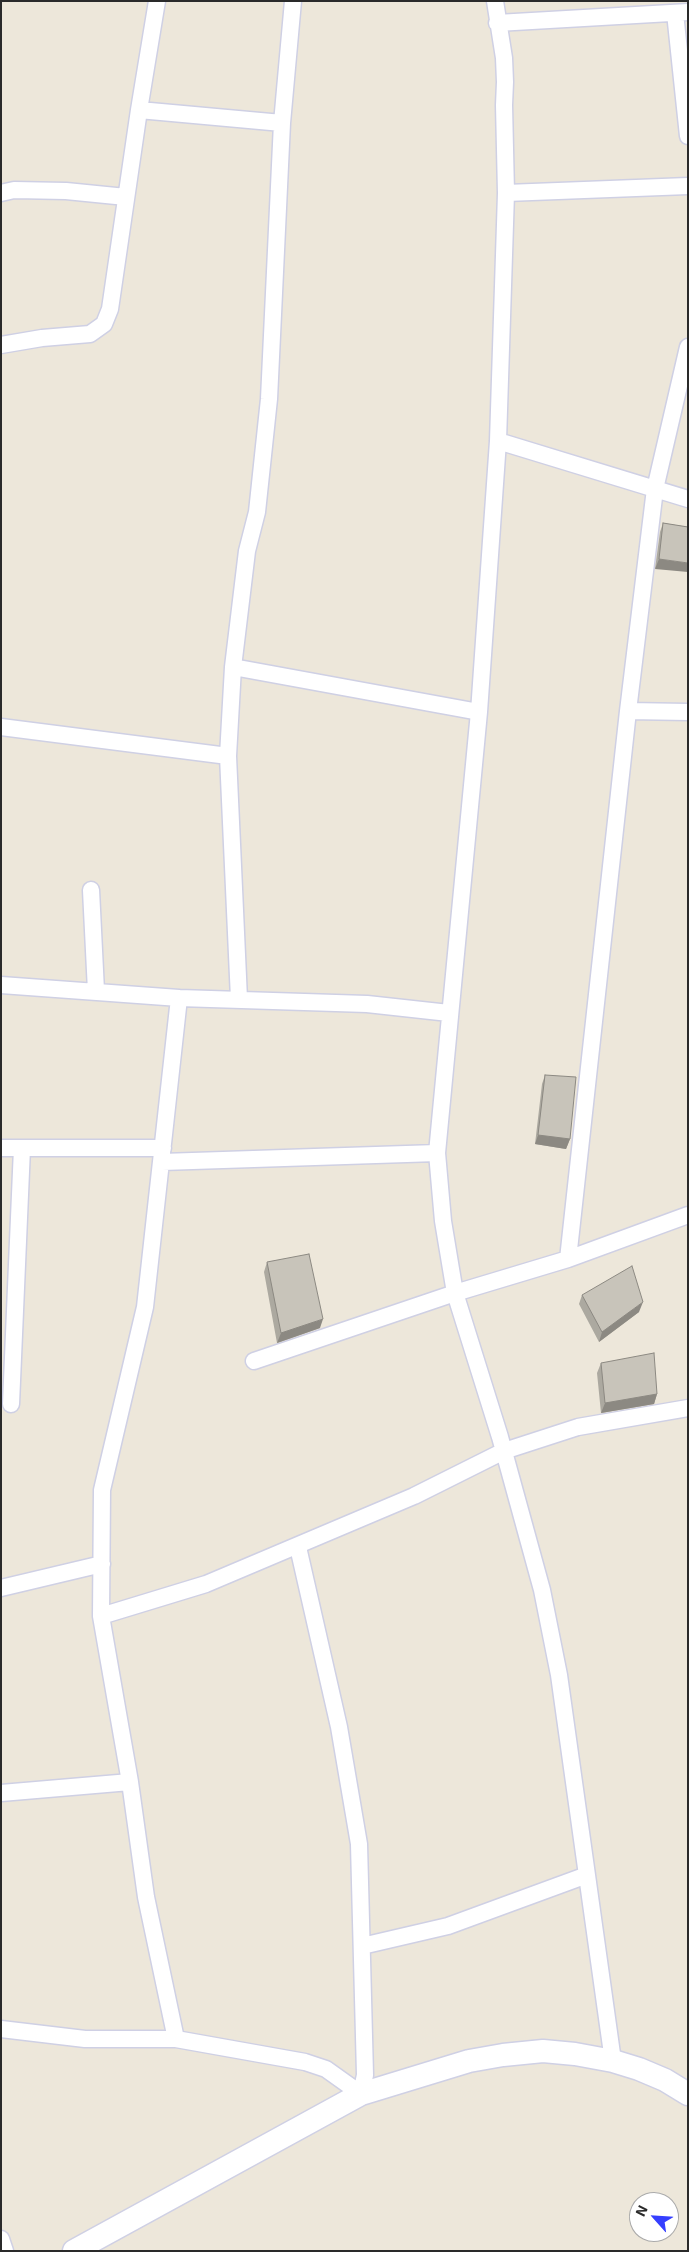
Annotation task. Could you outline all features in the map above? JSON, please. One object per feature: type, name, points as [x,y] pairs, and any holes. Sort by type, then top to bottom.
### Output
[{"type":"street","points":[[1,345],[42,338],[90,334],[104,324],[110,309],[157,1]]},
{"type":"street","points":[[239,1000],[228,756],[233,667],[247,552],[257,512],[269,399],[282,123],[293,1]]},
{"type":"street","points":[[494,1],[504,58],[506,193],[498,441],[479,712],[437,1153],[443,1221],[455,1293],[504,1451],[542,1590],[555,1656],[613,2061]]},
{"type":"street","points":[[497,23],[681,13],[688,136]]},
{"type":"street","points":[[139,110],[282,123]]},
{"type":"street","points":[[506,193],[688,186]]},
{"type":"street","points":[[1,193],[14,190],[66,191],[126,197]]},
{"type":"street","points":[[568,1259],[628,711],[655,489],[688,347]]},
{"type":"street","points":[[498,441],[688,499]]},
{"type":"street","points":[[233,667],[479,712]]},
{"type":"street","points":[[628,711],[688,712]]},
{"type":"street","points":[[1,727],[228,756]]},
{"type":"street","points":[[91,890],[96,991]]},
{"type":"street","points":[[1,985],[179,998],[367,1004],[449,1013]]},
{"type":"street","points":[[176,2039],[146,1897],[130,1782],[101,1616],[102,1490],[145,1307],[179,998]]},
{"type":"street","points":[[1,1148],[163,1155],[437,1153]]},
{"type":"street","points":[[11,1404],[22,1148]]},
{"type":"street","points":[[254,1361],[455,1293],[568,1259],[688,1215]]},
{"type":"street","points":[[101,1616],[206,1584],[298,1547],[414,1496],[504,1451],[578,1427],[688,1408]]},
{"type":"street","points":[[298,1547],[339,1726],[359,1844],[365,2075],[361,2094]]},
{"type":"street","points":[[1,1588],[102,1564]]},
{"type":"street","points":[[1,1793],[130,1782]]},
{"type":"street","points":[[362,1946],[448,1926],[587,1875]]},
{"type":"street","points":[[1,2029],[85,2039],[176,2039],[305,2062],[326,2069],[361,2094]]},
{"type":"street","points":[[74,2251],[361,2094],[469,2061],[542,2051],[575,2054],[613,2061],[664,2080],[688,2094]]},
{"type":"street","points":[[1,2240],[5,2251]]},
{"type":"building","points":[[663,523],[688,527],[688,563],[659,559]]},
{"type":"building","points":[[545,1075],[576,1077],[570,1139],[538,1135]]},
{"type":"building","points":[[309,1254],[323,1319],[281,1333],[267,1262]]},
{"type":"building","points":[[632,1266],[643,1302],[602,1332],[582,1295]]},
{"type":"building","points":[[654,1353],[657,1394],[605,1403],[601,1363]]}]
